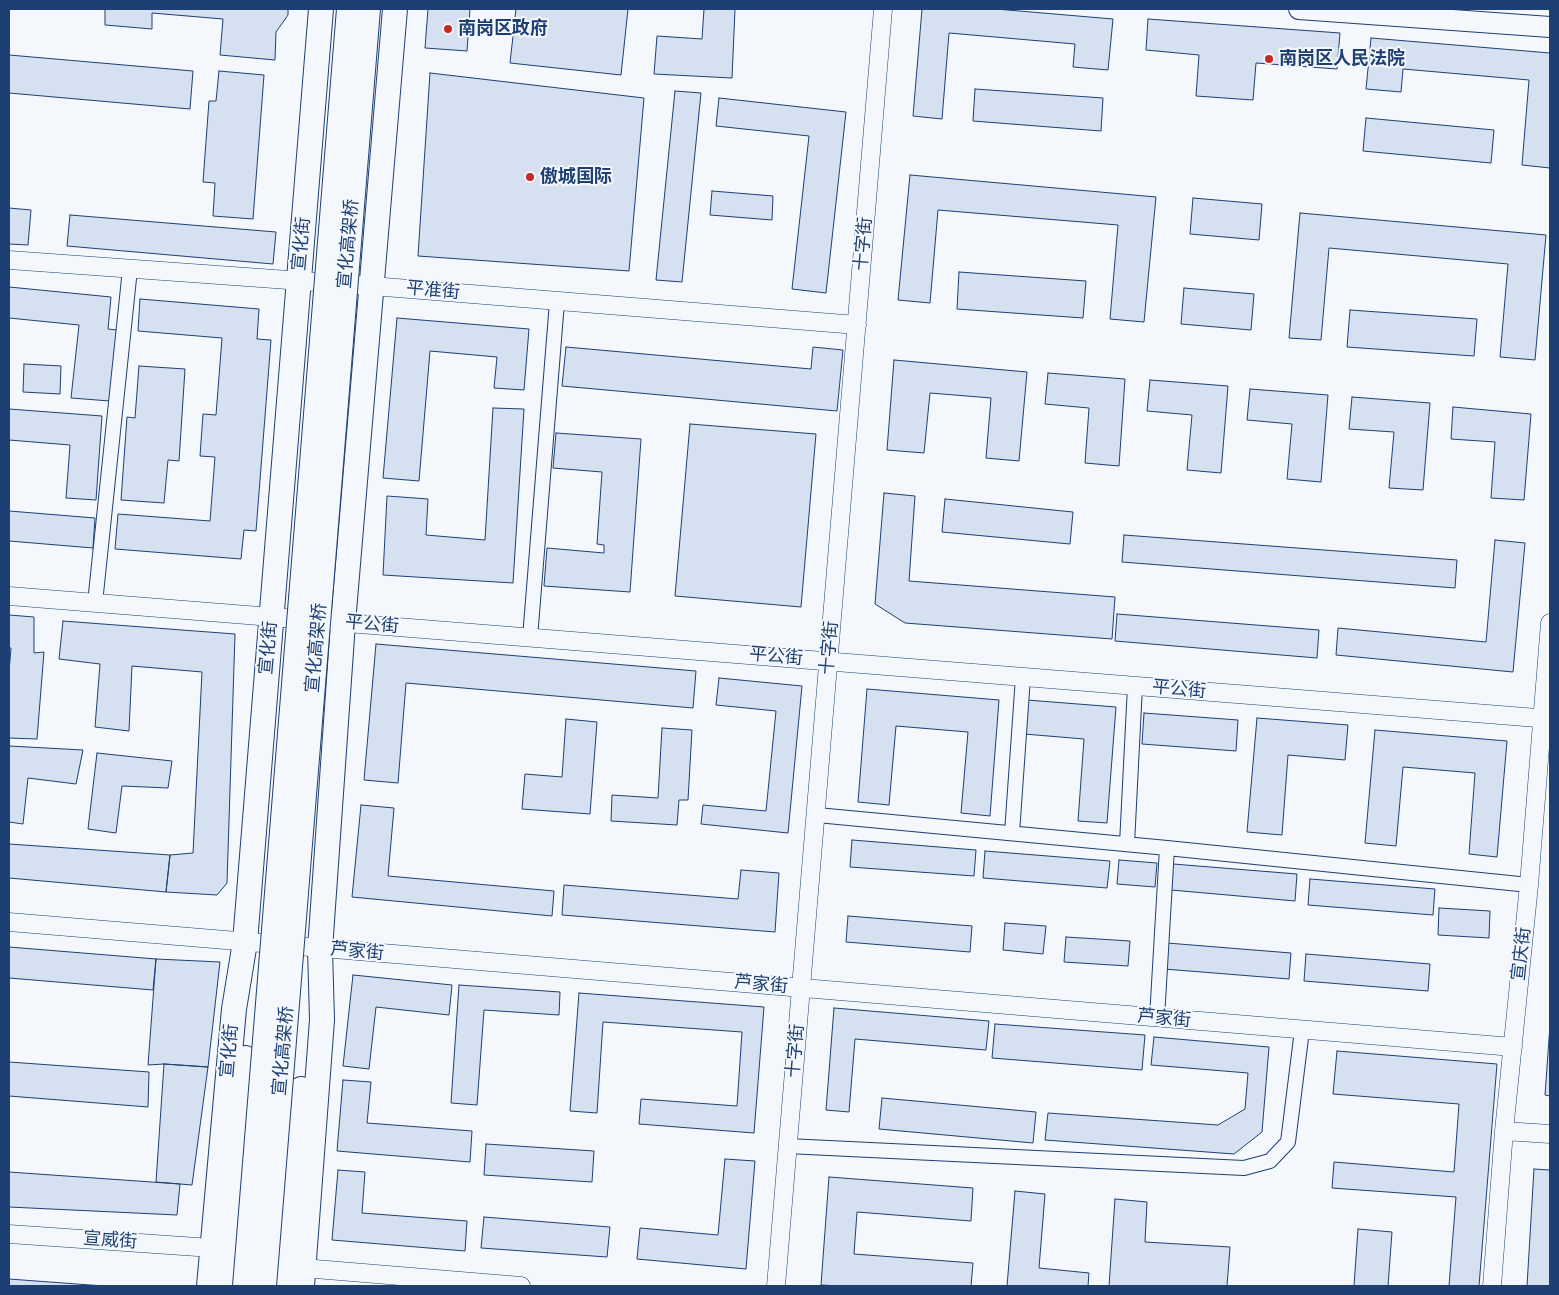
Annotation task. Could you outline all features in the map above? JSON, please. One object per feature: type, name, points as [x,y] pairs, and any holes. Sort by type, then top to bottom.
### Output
[{"type":"highway","name":"宣化街","points":[[209,1286],[234,1009],[245,942],[321,9]]},
{"type":"highway","name":"宣化高架桥","points":[[245,1286],[349,9]]},
{"type":"highway","name":"宣化高架桥","points":[[264,1286],[368,9]]},
{"type":"highway","points":[[303,1277],[322,1020],[320,949],[343,623],[395,9]]},
{"type":"highway","points":[[228,1286],[242,1118],[247,1011],[245,942]]},
{"type":"highway","points":[[283,1286],[308,1019],[320,949]]},
{"type":"main road","points":[[1298,9],[1550,27]]},
{"type":"street","name":"十字街","points":[[776,1286],[817,815],[883,9]]},
{"type":"street","name":"平准街","points":[[9,260],[300,280],[858,325]]},
{"type":"street","points":[[95,603],[130,269]]},
{"type":"street","points":[[530,638],[557,302]]},
{"type":"street","name":"平公街","points":[[9,596],[1547,719]]},
{"type":"street","name":"宣庆街","points":[[1492,1286],[1504,1131],[1547,719],[1550,623]]},
{"type":"street","points":[[1012,833],[1023,677]]},
{"type":"street","points":[[1126,844],[1135,686]]},
{"type":"street","points":[[817,815],[1529,885]]},
{"type":"street","points":[[1157,1018],[1167,848]]},
{"type":"street","name":"芦家街","points":[[9,922],[1513,1047]]},
{"type":"street","points":[[787,1146],[1244,1168],[1270,1161],[1288,1142],[1302,1030]]},
{"type":"street","points":[[1504,1131],[1550,1134]]},
{"type":"street","name":"宣威街","points":[[9,1234],[212,1248]]},
{"type":"street","points":[[303,1277],[521,1286]]},
{"type":"building","points":[[105,9],[288,9],[288,15],[276,32],[275,60],[220,55],[223,19],[152,13],[152,29],[105,25]]},
{"type":"building","name":"南岗区政府","points":[[428,9],[470,9],[467,51],[425,48]]},
{"type":"building","points":[[516,9],[628,9],[621,75],[510,63]]},
{"type":"building","points":[[704,9],[735,9],[732,78],[654,74],[657,36],[702,39]]},
{"type":"building","points":[[922,9],[996,9],[1113,19],[1108,70],[1073,67],[1075,44],[949,33],[942,119],[913,116]]},
{"type":"building","name":"南岗区人民法院","points":[[1148,19],[1340,33],[1337,69],[1256,63],[1253,100],[1196,96],[1199,55],[1146,50]]},
{"type":"building","points":[[1371,38],[1550,53],[1550,168],[1522,165],[1529,80],[1403,69],[1401,92],[1366,89]]},
{"type":"building","points":[[9,55],[193,71],[190,109],[9,93]]},
{"type":"building","points":[[219,71],[264,75],[253,219],[213,216],[215,183],[203,182],[209,101],[216,101]]},
{"type":"building","name":"傲城国际","points":[[430,73],[644,98],[629,271],[418,256]]},
{"type":"building","points":[[975,89],[1103,98],[1101,131],[973,121]]},
{"type":"building","points":[[675,91],[701,93],[682,282],[656,280]]},
{"type":"building","points":[[719,98],[846,112],[826,293],[792,289],[809,136],[716,126]]},
{"type":"building","points":[[1366,118],[1494,130],[1491,163],[1363,151]]},
{"type":"building","points":[[910,175],[1156,197],[1144,322],[1110,319],[1118,225],[938,210],[930,303],[898,300]]},
{"type":"building","points":[[712,191],[773,196],[772,220],[710,215]]},
{"type":"building","points":[[1193,198],[1262,204],[1259,240],[1190,234]]},
{"type":"building","points":[[9,208],[31,210],[28,245],[9,244]]},
{"type":"building","points":[[1300,213],[1546,235],[1535,360],[1500,357],[1508,264],[1329,248],[1321,340],[1289,338]]},
{"type":"building","points":[[70,215],[276,232],[273,264],[67,246]]},
{"type":"building","points":[[959,272],[1086,281],[1083,318],[957,309]]},
{"type":"building","points":[[9,287],[111,297],[108,329],[117,330],[110,401],[71,398],[79,325],[9,318]]},
{"type":"building","points":[[1184,288],[1254,294],[1251,330],[1181,324]]},
{"type":"building","points":[[140,299],[259,309],[257,339],[271,340],[256,531],[244,530],[241,559],[115,549],[118,514],[210,521],[215,457],[200,456],[203,414],[216,415],[222,338],[138,331]]},
{"type":"building","points":[[1350,310],[1477,319],[1474,356],[1347,347]]},
{"type":"building","points":[[397,318],[529,329],[524,390],[494,388],[497,357],[430,351],[419,481],[383,478]]},
{"type":"building","points":[[566,347],[811,369],[813,347],[843,350],[837,411],[562,386]]},
{"type":"building","points":[[894,360],[1027,372],[1019,461],[986,458],[991,398],[930,393],[924,453],[887,450]]},
{"type":"building","points":[[24,364],[61,366],[60,394],[23,392]]},
{"type":"building","points":[[139,366],[185,369],[179,461],[168,460],[164,503],[121,500],[127,417],[135,418]]},
{"type":"building","points":[[1048,373],[1125,379],[1119,466],[1085,463],[1089,408],[1045,404]]},
{"type":"building","points":[[1150,380],[1228,386],[1221,473],[1187,470],[1192,415],[1147,411]]},
{"type":"building","points":[[1250,389],[1328,395],[1321,482],[1287,479],[1292,424],[1247,420]]},
{"type":"building","points":[[1352,397],[1430,403],[1423,490],[1389,488],[1394,432],[1349,429]]},
{"type":"building","points":[[1453,407],[1531,414],[1524,500],[1491,498],[1495,442],[1451,439]]},
{"type":"building","points":[[493,408],[524,409],[513,583],[383,575],[387,496],[428,499],[426,535],[485,540]]},
{"type":"building","points":[[9,409],[102,416],[96,500],[66,498],[70,445],[9,440]]},
{"type":"building","points":[[690,424],[816,434],[801,607],[675,596]]},
{"type":"building","points":[[556,433],[641,439],[630,592],[544,586],[547,548],[604,553],[604,545],[597,544],[602,472],[553,468]]},
{"type":"building","points":[[884,493],[915,496],[909,581],[1115,597],[1112,639],[905,623],[875,604]]},
{"type":"building","points":[[945,499],[1073,512],[1070,544],[942,532]]},
{"type":"building","points":[[9,511],[95,518],[93,548],[9,541]]},
{"type":"building","points":[[1124,535],[1457,560],[1455,588],[1122,562]]},
{"type":"building","points":[[1495,540],[1525,543],[1513,672],[1336,655],[1338,628],[1486,642]]},
{"type":"building","points":[[1117,614],[1319,630],[1317,658],[1115,641]]},
{"type":"building","points":[[9,615],[34,617],[34,653],[44,652],[37,739],[9,738],[11,648],[9,648]]},
{"type":"building","points":[[63,621],[235,634],[227,883],[217,895],[166,892],[170,855],[193,853],[202,672],[132,666],[129,731],[95,727],[100,664],[59,659]]},
{"type":"building","points":[[376,644],[696,671],[693,708],[406,683],[398,783],[364,780]]},
{"type":"building","points":[[719,678],[802,686],[788,833],[701,824],[703,805],[766,811],[776,711],[716,705]]},
{"type":"building","points":[[867,689],[999,700],[990,816],[961,813],[968,732],[896,726],[889,805],[858,802]]},
{"type":"building","points":[[1027,700],[1116,707],[1107,823],[1078,821],[1084,739],[1024,734]]},
{"type":"building","points":[[1144,713],[1238,720],[1236,751],[1142,744]]},
{"type":"building","points":[[1257,718],[1348,725],[1345,760],[1288,755],[1282,835],[1247,832]]},
{"type":"building","points":[[566,719],[597,722],[590,814],[522,809],[525,774],[562,777]]},
{"type":"building","points":[[662,728],[692,730],[688,800],[679,800],[677,825],[611,821],[612,795],[658,798]]},
{"type":"building","points":[[1375,730],[1507,741],[1497,857],[1469,854],[1475,773],[1403,767],[1396,846],[1365,843]]},
{"type":"building","points":[[9,746],[83,750],[76,784],[28,778],[23,824],[9,822]]},
{"type":"building","points":[[97,753],[172,761],[168,788],[122,786],[116,833],[88,829]]},
{"type":"building","points":[[361,805],[394,808],[388,876],[554,891],[552,916],[352,897]]},
{"type":"building","points":[[852,840],[976,850],[974,876],[850,867]]},
{"type":"building","points":[[9,844],[170,855],[166,892],[9,878]]},
{"type":"building","points":[[985,851],[1110,861],[1107,888],[983,878]]},
{"type":"building","points":[[1119,860],[1157,863],[1155,887],[1117,884]]},
{"type":"building","points":[[1173,864],[1297,874],[1295,901],[1171,890]]},
{"type":"building","points":[[741,870],[779,873],[775,932],[562,915],[564,885],[738,899]]},
{"type":"building","points":[[1310,879],[1435,889],[1433,915],[1308,905]]},
{"type":"building","points":[[1439,908],[1490,911],[1489,938],[1438,935]]},
{"type":"building","points":[[848,916],[972,926],[970,952],[846,942]]},
{"type":"building","points":[[1005,923],[1046,926],[1043,954],[1003,950]]},
{"type":"building","points":[[1066,937],[1130,941],[1128,966],[1064,962]]},
{"type":"building","points":[[1167,943],[1291,953],[1289,979],[1164,969]]},
{"type":"building","points":[[9,947],[156,959],[153,990],[9,978]]},
{"type":"building","points":[[1306,954],[1430,964],[1428,991],[1304,981]]},
{"type":"building","points":[[156,959],[220,962],[208,1067],[164,1064],[148,1065]]},
{"type":"building","points":[[353,975],[452,985],[449,1015],[376,1007],[369,1069],[343,1066]]},
{"type":"building","points":[[459,985],[560,992],[559,1015],[484,1010],[477,1105],[451,1103]]},
{"type":"building","points":[[579,993],[764,1007],[754,1133],[639,1124],[641,1099],[737,1106],[742,1032],[603,1022],[597,1113],[570,1111]]},
{"type":"building","points":[[834,1008],[989,1021],[986,1050],[855,1039],[849,1112],[826,1110]]},
{"type":"building","points":[[995,1024],[1145,1035],[1142,1070],[992,1058]]},
{"type":"building","points":[[1550,1025],[1550,1096],[1545,1095]]},
{"type":"building","points":[[1154,1037],[1269,1047],[1262,1132],[1234,1154],[1045,1140],[1048,1113],[1218,1125],[1245,1109],[1248,1073],[1151,1065]]},
{"type":"building","points":[[1337,1051],[1497,1064],[1479,1286],[1449,1286],[1456,1197],[1332,1188],[1334,1162],[1454,1172],[1459,1104],[1333,1094]]},
{"type":"building","points":[[9,1062],[149,1072],[148,1107],[9,1096]]},
{"type":"building","points":[[164,1064],[208,1067],[192,1185],[156,1182]]},
{"type":"building","points":[[343,1080],[371,1082],[367,1123],[472,1131],[470,1162],[337,1151]]},
{"type":"building","points":[[882,1098],[1036,1112],[1033,1143],[879,1129]]},
{"type":"building","points":[[486,1144],[594,1151],[592,1182],[484,1175]]},
{"type":"building","points":[[725,1159],[755,1161],[746,1269],[637,1259],[640,1228],[718,1235]]},
{"type":"building","points":[[1534,1169],[1550,1170],[1550,1286],[1527,1286]]},
{"type":"building","points":[[338,1170],[365,1172],[362,1213],[467,1221],[465,1251],[332,1240]]},
{"type":"building","points":[[9,1172],[180,1184],[177,1215],[9,1207]]},
{"type":"building","points":[[829,1177],[973,1188],[971,1221],[857,1212],[854,1254],[973,1263],[971,1286],[821,1285]]},
{"type":"building","points":[[1015,1191],[1045,1194],[1039,1268],[1089,1273],[1088,1286],[1007,1286]]},
{"type":"building","points":[[1115,1199],[1147,1202],[1145,1242],[1230,1247],[1227,1286],[1109,1286]]},
{"type":"building","points":[[484,1217],[610,1227],[607,1257],[481,1248]]},
{"type":"building","points":[[1358,1229],[1392,1232],[1388,1286],[1354,1286]]},
{"type":"building","points":[[9,1279],[104,1286],[9,1286]]},
{"type":"place","name":"南岗区政府","points":[[448,29]]},
{"type":"place","name":"南岗区人民法院","points":[[1269,59]]},
{"type":"place","name":"傲城国际","points":[[530,177]]}]
